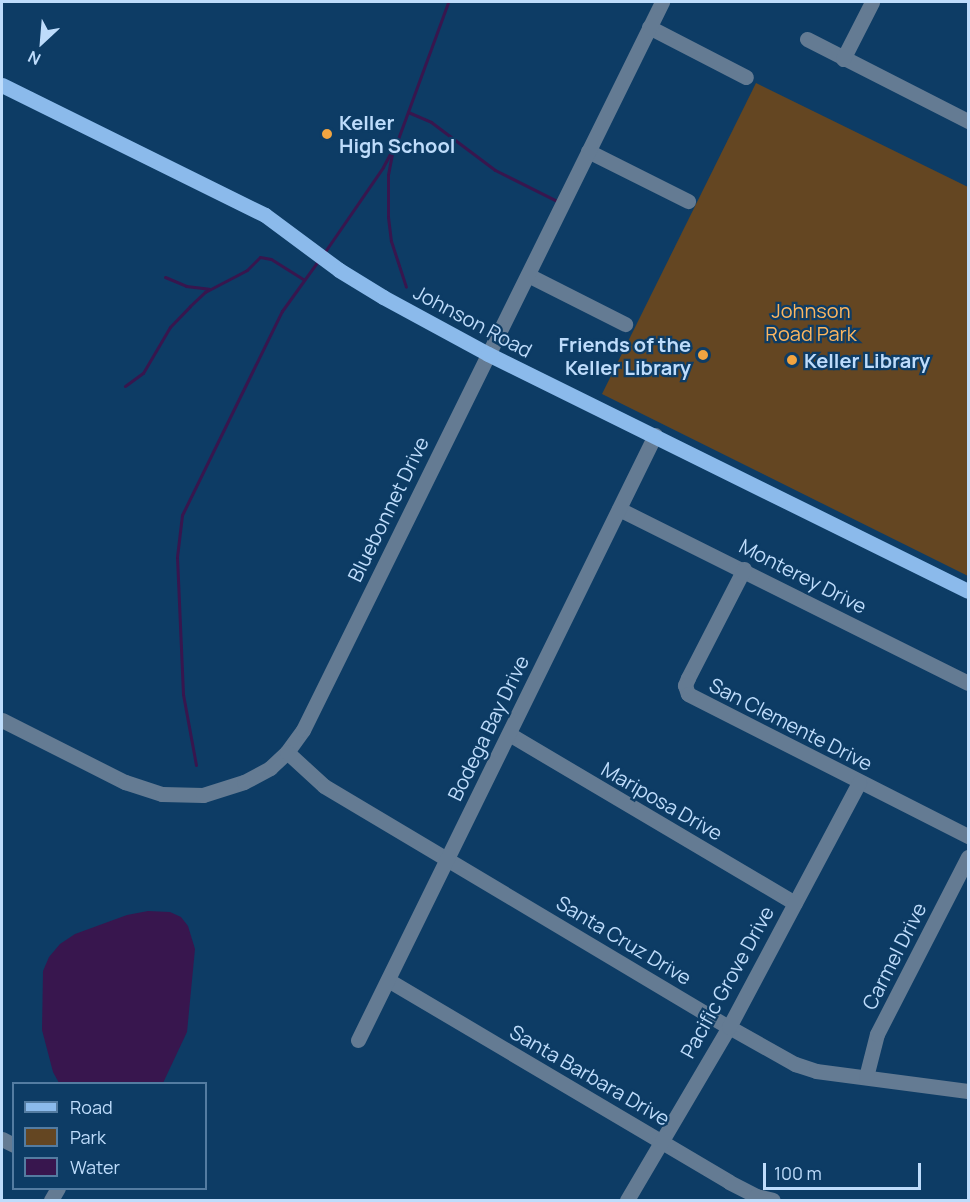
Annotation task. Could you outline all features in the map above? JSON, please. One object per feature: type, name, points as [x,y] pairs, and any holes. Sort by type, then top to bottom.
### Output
[{"type":"main road","name":"Johnson Road","points":[[2,85],[265,215],[339,270],[383,297],[488,354],[969,591]]},
{"type":"street","name":"Bluebonnet Drive","points":[[2,720],[125,782],[162,794],[203,795],[244,782],[270,768],[287,752],[303,730],[662,2]]},
{"type":"street","points":[[843,59],[872,2]]},
{"type":"street","points":[[649,27],[746,76]]},
{"type":"street","points":[[807,39],[969,121]]},
{"type":"street","points":[[588,151],[688,201]]},
{"type":"street","points":[[528,275],[625,324]]},
{"type":"street","name":"Bodega Bay Drive","points":[[358,1040],[656,435]]},
{"type":"street","name":"Monterey Drive","points":[[619,509],[969,682]]},
{"type":"street","name":"San Clemente Drive","points":[[744,569],[688,678],[685,686],[688,694],[969,836]]},
{"type":"street","name":"Mariposa Drive","points":[[509,734],[795,903]]},
{"type":"street","name":"Santa Cruz Drive","points":[[287,752],[324,786],[729,1028],[795,1064],[816,1071],[969,1091]]},
{"type":"street","name":"Pacific Grove Drive","points":[[627,1200],[729,1028],[859,782]]},
{"type":"street","name":"Carmel Drive","points":[[866,1077],[877,1034],[969,858]]},
{"type":"street","name":"Santa Barbara Drive","points":[[388,980],[747,1191],[773,1200]]},
{"type":"green space","name":"Johnson Road Park","points":[[756,83],[968,187],[968,576],[602,394]]},
{"type":"water","points":[[148,911],[170,912],[181,917],[188,926],[195,949],[187,1032],[163,1082],[58,1082],[53,1072],[42,1030],[43,971],[49,957],[60,944],[75,934],[127,915]]},
{"type":"waterway","points":[[324,253],[383,167],[398,139],[448,2]]},
{"type":"waterway","points":[[408,112],[431,122],[495,170],[557,201]]},
{"type":"waterway","points":[[392,154],[388,175],[388,217],[391,241],[406,287]]},
{"type":"waterway","points":[[125,386],[143,373],[170,327],[190,306],[205,292],[247,270],[260,257],[271,259],[304,280]]},
{"type":"waterway","points":[[196,765],[183,694],[177,557],[182,515],[282,311],[318,261]]},
{"type":"waterway","points":[[165,277],[186,286],[209,289]]},
{"type":"place","name":"Keller High School","points":[[327,134]]},
{"type":"place","name":"Friends of the Keller Library","points":[[703,355]]},
{"type":"place","name":"Keller Library","points":[[792,360]]}]
